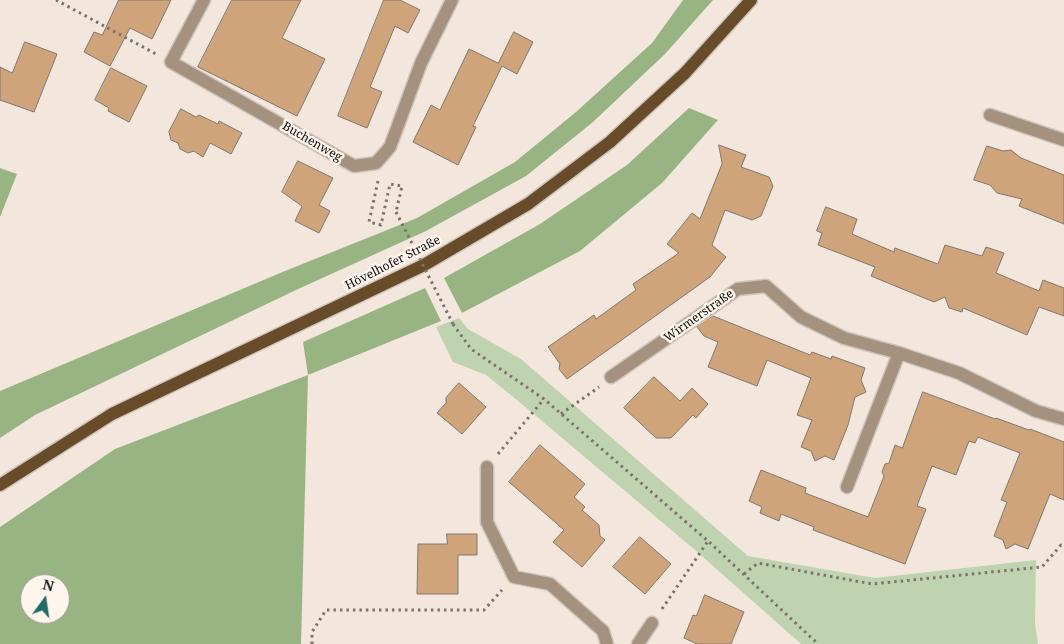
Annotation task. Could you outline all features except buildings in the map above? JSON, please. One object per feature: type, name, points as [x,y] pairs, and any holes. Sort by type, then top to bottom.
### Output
[{"type":"main road","name":"Hövelhofer Straße","points":[[0,485],[112,414],[424,265],[528,204],[624,130],[685,73],[752,0]]},
{"type":"street","points":[[172,62],[204,0]]},
{"type":"street","points":[[376,163],[390,146],[421,63],[452,0]]},
{"type":"street","name":"Buchenweg","points":[[172,62],[354,166],[376,163]]},
{"type":"street","points":[[990,115],[1064,140]]},
{"type":"street","name":"Wirmerstraße","points":[[611,377],[738,289],[766,286],[801,317],[844,338],[899,353],[959,373],[1036,411],[1064,419]]},
{"type":"street","points":[[847,487],[899,353]]},
{"type":"street","points":[[487,467],[487,522],[514,577],[550,584],[603,631],[607,644]]},
{"type":"street","points":[[638,644],[652,623]]},
{"type":"path","points":[[56,0],[172,62]]},
{"type":"path","points":[[376,163],[380,174],[369,222],[380,224],[390,184],[402,186],[396,212],[453,324],[471,349],[544,399],[708,541],[818,644]]},
{"type":"path","points":[[561,414],[611,377]]},
{"type":"path","points":[[487,467],[544,399]]},
{"type":"path","points":[[652,623],[708,541]]},
{"type":"path","points":[[744,574],[758,563],[872,584],[1042,567],[1061,545],[1064,547]]},
{"type":"path","points":[[312,644],[312,632],[326,610],[484,610],[514,577]]},
{"type":"green space","points":[[683,0],[713,0],[665,54],[593,122],[526,176],[426,231],[296,290],[35,415],[0,438],[0,391],[285,271],[417,218],[515,162],[576,112],[652,43]]},
{"type":"green space","points":[[689,108],[718,120],[662,183],[580,251],[462,313],[444,278],[540,224],[627,165]]},
{"type":"green space","points":[[0,168],[17,174],[0,217]]},
{"type":"green space","points":[[425,288],[441,321],[308,375],[303,342]]},
{"type":"green space","points":[[459,318],[468,329],[521,359],[748,556],[875,578],[1036,560],[1035,623],[1038,644],[801,644],[695,550],[486,375],[453,362],[436,327]]},
{"type":"green space","points":[[308,375],[301,644],[0,644],[0,527],[115,449]]}]
